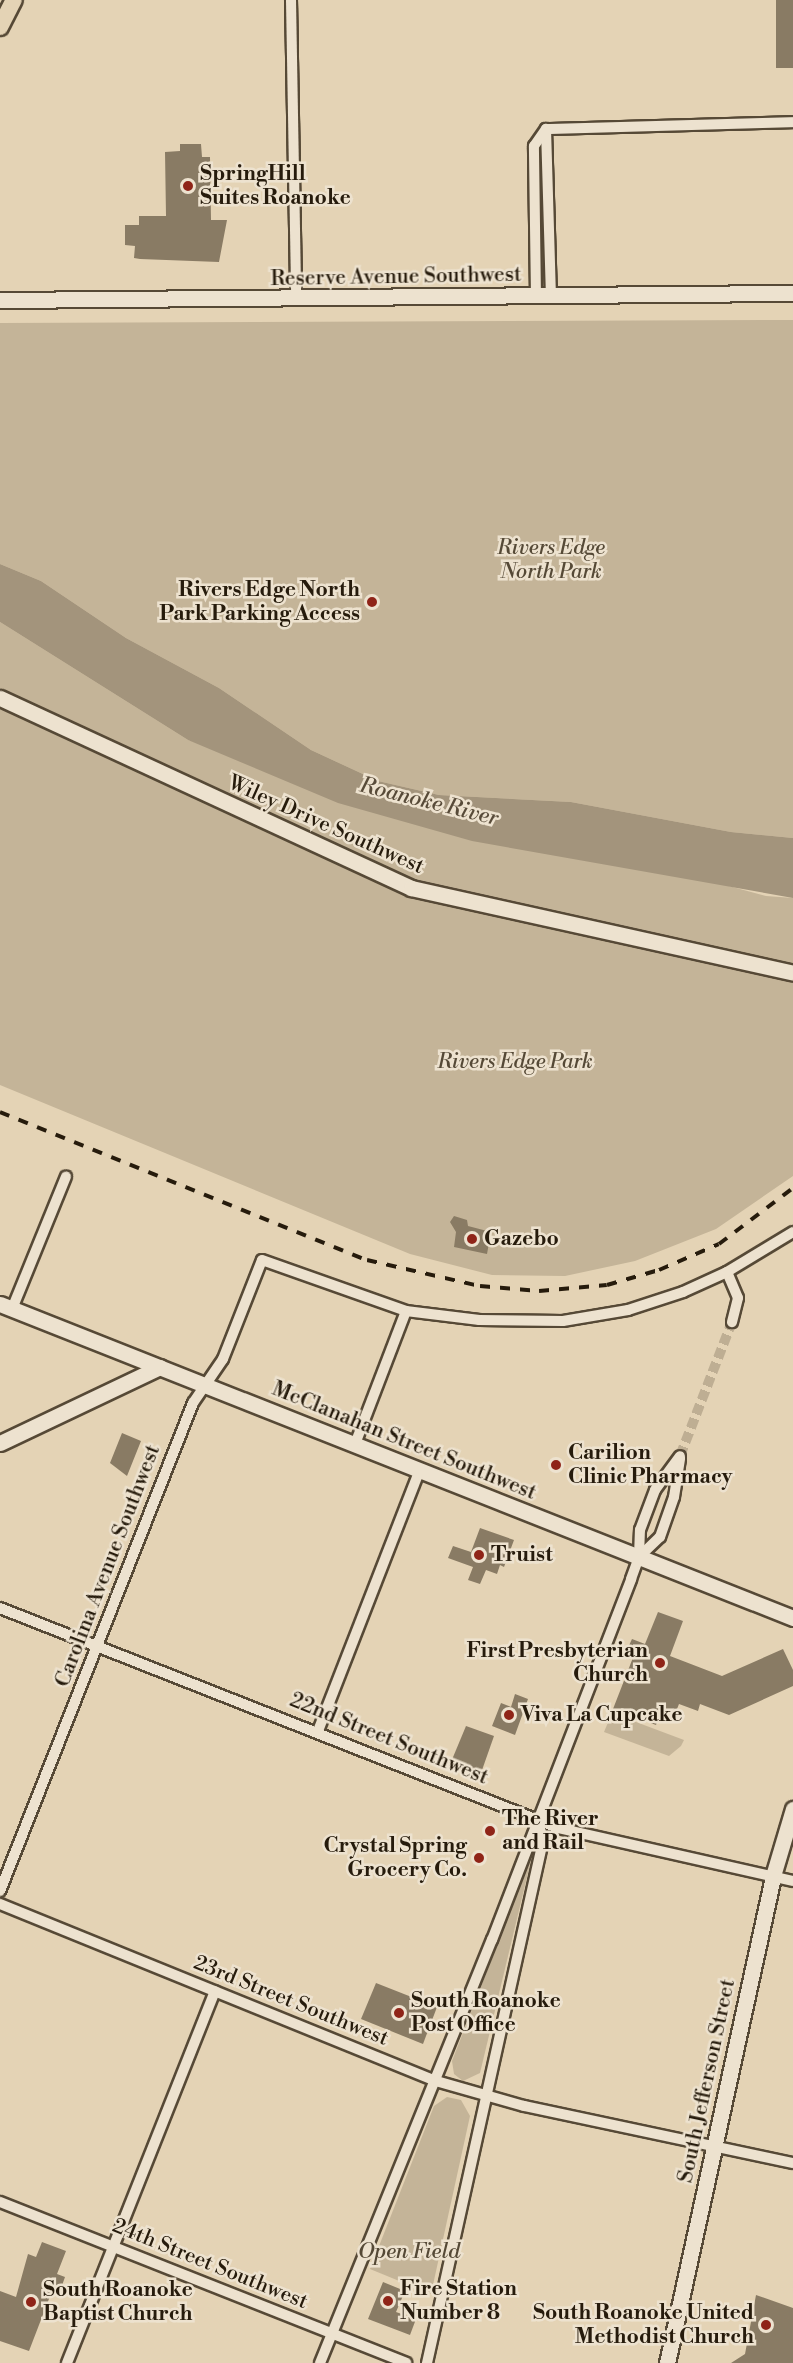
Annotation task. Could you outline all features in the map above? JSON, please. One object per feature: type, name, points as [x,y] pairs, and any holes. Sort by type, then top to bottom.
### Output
[{"type":"main road","points":[[0,27],[14,0]]},
{"type":"main road","name":"Reserve Avenue Southwest","points":[[0,300],[296,300],[793,293]]},
{"type":"main road","name":"Wiley Drive Southwest","points":[[0,698],[411,888],[793,973]]},
{"type":"main road","name":"McClanahan Street Southwest","points":[[6,1306],[793,1618]]},
{"type":"main road","points":[[0,1443],[160,1367]]},
{"type":"main road","name":"South Jefferson Street","points":[[667,2363],[772,1876],[793,1809]]},
{"type":"street","points":[[291,0],[296,300]]},
{"type":"street","points":[[543,297],[546,129],[793,122]]},
{"type":"street","points":[[6,1306],[66,1177]]},
{"type":"street","points":[[355,1444],[406,1311],[479,1320],[562,1321],[628,1310],[728,1272],[793,1232]]},
{"type":"street","name":"Carolina Avenue Southwest","points":[[0,1891],[193,1403],[223,1359],[262,1260],[406,1311]]},
{"type":"street","points":[[728,1272],[738,1298],[732,1323]]},
{"type":"street","points":[[320,2363],[436,2081],[639,1557],[640,1530],[655,1490],[680,1456],[674,1497],[660,1537],[639,1557]]},
{"type":"street","points":[[318,1731],[420,1470]]},
{"type":"street","name":"22nd Street Southwest","points":[[0,1608],[318,1731],[558,1828],[793,1881]]},
{"type":"street","points":[[427,2363],[483,2096],[543,1841],[538,1819]]},
{"type":"street","name":"23rd Street Southwest","points":[[0,1904],[436,2081],[483,2096],[793,2163]]},
{"type":"street","points":[[67,2363],[215,1992]]},
{"type":"street","name":"24th Street Southwest","points":[[0,2202],[406,2363]]},
{"type":"green space","name":"Rivers Edge North Park","points":[[793,320],[793,838],[731,832],[571,802],[439,795],[378,781],[311,750],[219,688],[126,638],[41,581],[0,564],[0,323]]},
{"type":"green space","name":"Rivers Edge Park","points":[[0,622],[188,740],[766,896],[793,898],[793,1176],[716,1229],[635,1261],[565,1276],[492,1275],[410,1254],[0,1085]]},
{"type":"green space","points":[[612,1713],[684,1740],[681,1746],[669,1756],[604,1732]]},
{"type":"green space","points":[[532,1856],[480,2073],[463,2081],[454,2074],[452,2061]]},
{"type":"green space","name":"Open Field","points":[[447,2097],[461,2100],[470,2116],[431,2294],[370,2269],[434,2106]]},
{"type":"water","name":"Roanoke River","points":[[0,564],[41,581],[126,638],[219,688],[311,750],[378,781],[439,795],[571,802],[731,832],[793,838],[793,898],[472,841],[338,803],[188,740],[0,622]]},
{"type":"building","points":[[776,0],[793,0],[793,68],[776,68]]},
{"type":"building","name":"SpringHill Suites Roanoke","points":[[180,144],[201,144],[202,157],[210,157],[211,220],[227,220],[219,262],[134,258],[135,246],[125,245],[125,225],[139,225],[139,216],[166,216],[165,152],[180,151]]},
{"type":"building","name":"Gazebo","points":[[454,1216],[467,1220],[468,1226],[491,1232],[487,1254],[454,1247],[456,1232],[450,1222]]},
{"type":"building","points":[[122,1433],[141,1441],[127,1476],[110,1463]]},
{"type":"building","name":"Truist","points":[[480,1528],[514,1540],[504,1567],[500,1565],[497,1574],[486,1570],[480,1584],[468,1580],[473,1567],[448,1558],[453,1546],[471,1552]]},
{"type":"building","name":"First Presbyterian Church","points":[[658,1612],[683,1621],[670,1656],[722,1676],[783,1649],[793,1670],[793,1686],[729,1715],[700,1704],[698,1711],[679,1704],[675,1714],[662,1709],[656,1725],[613,1709],[634,1655],[626,1652],[632,1639],[645,1644]]},
{"type":"building","name":"Viva La Cupcake","points":[[515,1694],[528,1699],[515,1735],[492,1726],[501,1703],[511,1707]]},
{"type":"building","points":[[466,1726],[494,1736],[481,1773],[451,1762]]},
{"type":"building","name":"South Roanoke Post Office","points":[[376,1983],[437,2007],[423,2044],[361,2019]]},
{"type":"building","name":"South Roanoke Baptist Church","points":[[42,2242],[66,2251],[57,2274],[65,2277],[59,2294],[52,2291],[29,2351],[0,2341],[0,2291],[16,2297],[28,2254],[36,2257]]},
{"type":"building","name":"Fire Station Number 8","points":[[383,2282],[405,2291],[396,2312],[416,2319],[410,2335],[368,2319]]},
{"type":"building","name":"South Roanoke United Methodist Church","points":[[756,2295],[793,2308],[793,2363],[731,2363],[745,2354]]},
{"type":"tunnel","points":[[680,1456],[732,1322]]},
{"type":"railway","points":[[0,1112],[367,1260],[480,1286],[539,1291],[607,1285],[659,1270],[719,1244],[793,1188]]},
{"type":"place","name":"SpringHill Suites Roanoke","points":[[188,186]]},
{"type":"place","name":"Rivers Edge North Park Parking Access","points":[[372,602]]},
{"type":"place","name":"Gazebo","points":[[472,1239]]},
{"type":"place","name":"Carilion Clinic Pharmacy","points":[[556,1465]]},
{"type":"place","name":"Truist","points":[[479,1555]]},
{"type":"place","name":"First Presbyterian Church","points":[[660,1663]]},
{"type":"place","name":"Viva La Cupcake","points":[[509,1715]]},
{"type":"place","name":"The River and Rail","points":[[490,1831]]},
{"type":"place","name":"Crystal Spring Grocery Co.","points":[[479,1858]]},
{"type":"place","name":"South Roanoke Post Office","points":[[399,2013]]},
{"type":"place","name":"Fire Station Number 8","points":[[388,2301]]},
{"type":"place","name":"South Roanoke Baptist Church","points":[[31,2302]]},
{"type":"place","name":"South Roanoke United Methodist Church","points":[[766,2325]]}]
